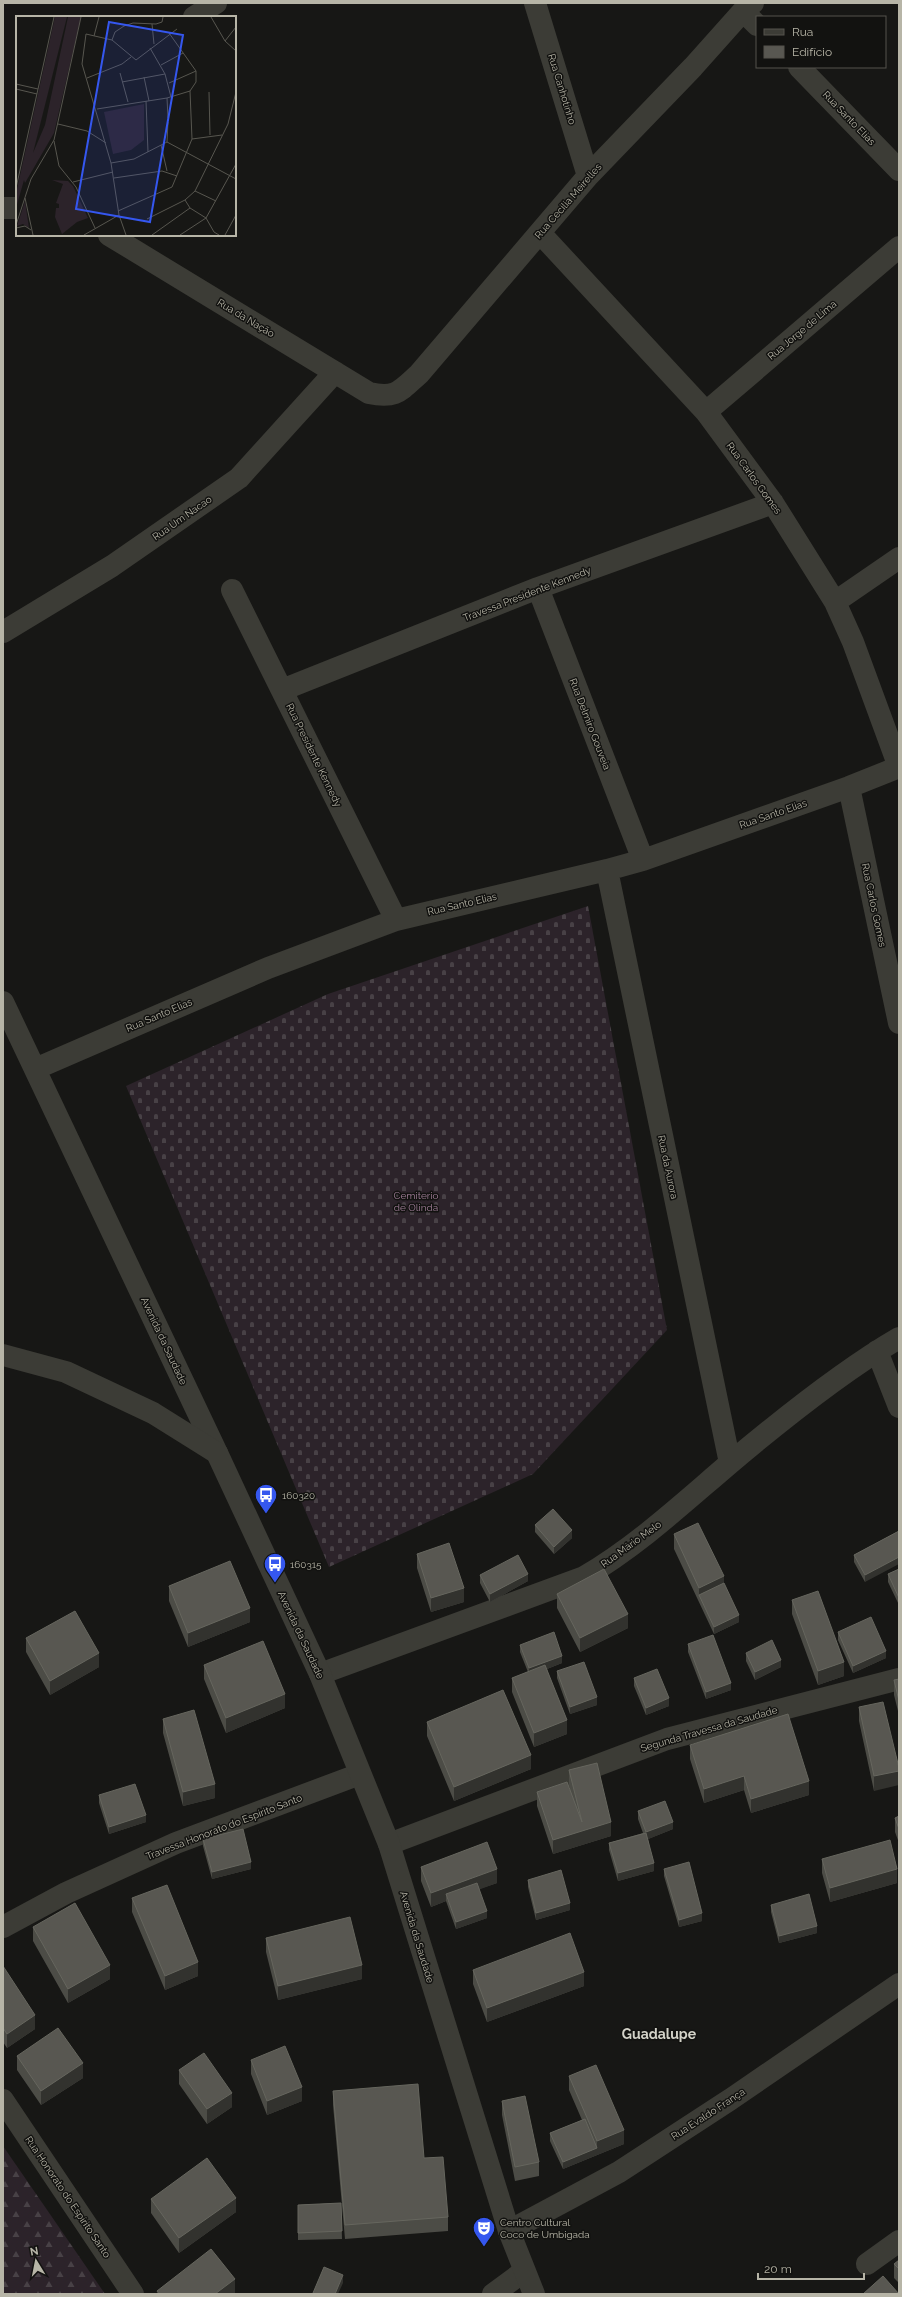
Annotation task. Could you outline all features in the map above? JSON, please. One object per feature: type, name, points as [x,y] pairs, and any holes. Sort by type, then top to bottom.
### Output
[{"type":"street","points":[[196,16],[216,3]]},
{"type":"street","name":"Rua Canhotinho","points":[[535,3],[588,176]]},
{"type":"street","name":"Rua Cecilia Meirelles","points":[[384,396],[402,390],[419,374],[588,176],[693,67],[751,13]]},
{"type":"street","name":"Rua Santo Elias","points":[[800,68],[899,170]]},
{"type":"street","points":[[3,208],[16,208]]},
{"type":"street","name":"Rua Carlos Gomes","points":[[540,233],[706,412],[773,503],[835,602],[853,642],[899,767]]},
{"type":"street","name":"Rua da Nação","points":[[111,236],[369,392],[384,396]]},
{"type":"street","name":"Rua Jorge de Lima","points":[[706,412],[899,247]]},
{"type":"street","name":"Rua Um Nacao","points":[[3,632],[112,566],[239,478],[335,372]]},
{"type":"street","name":"Travessa Presidente Kennedy","points":[[282,690],[538,588],[773,503]]},
{"type":"street","points":[[835,602],[899,558]]},
{"type":"street","name":"Rua Delmiro Gouveia","points":[[538,588],[643,860]]},
{"type":"street","name":"Rua Presidente Kennedy","points":[[232,590],[396,920]]},
{"type":"street","name":"Rua Santo Elias","points":[[35,1069],[268,968],[396,920],[607,870],[643,860],[849,788],[899,767]]},
{"type":"street","name":"Rua Carlos Gomes","points":[[849,788],[898,1023]]},
{"type":"street","name":"Rua da Aurora","points":[[607,870],[730,1464]]},
{"type":"street","name":"Avenida da Saudade","points":[[3,1002],[320,1674],[389,1844],[509,2232],[534,2294]]},
{"type":"street","name":"Rua Mário Melo","points":[[320,1674],[584,1577],[602,1566],[671,1515],[730,1464],[877,1351],[899,1338]]},
{"type":"street","points":[[877,1351],[899,1407]]},
{"type":"street","points":[[3,1355],[66,1372],[153,1413],[217,1453]]},
{"type":"street","name":"Segunda Travessa da Saudade","points":[[389,1844],[667,1740],[899,1679]]},
{"type":"street","name":"Travessa Honorato do Espírito Santo","points":[[3,1927],[66,1893],[176,1843],[360,1774]]},
{"type":"street","name":"Rua Evaldo França","points":[[509,2232],[619,2172],[731,2099],[899,1984]]},
{"type":"street","name":"Rua Honorato do Espírito Santo","points":[[3,2100],[133,2294]]},
{"type":"street","points":[[867,2264],[899,2241]]},
{"type":"street","points":[[492,2294],[524,2272]]},
{"type":"green space","name":"Cemiterio de Olinda","points":[[588,906],[667,1330],[533,1474],[329,1567],[126,1086],[328,994]]},
{"type":"green space","points":[[3,2146],[105,2294],[3,2294]]},
{"type":"building","points":[[553,1509],[572,1530],[554,1547],[535,1525]]},
{"type":"building","points":[[698,1523],[724,1576],[699,1588],[674,1534]]},
{"type":"building","points":[[899,1531],[899,1557],[865,1575],[854,1555]]},
{"type":"building","points":[[449,1543],[464,1588],[431,1598],[417,1554]]},
{"type":"building","points":[[518,1555],[528,1574],[490,1594],[480,1575]]},
{"type":"building","points":[[230,1561],[250,1608],[188,1633],[169,1586]]},
{"type":"building","points":[[604,1569],[628,1614],[580,1638],[557,1594]]},
{"type":"building","points":[[899,1569],[899,1598],[888,1574]]},
{"type":"building","points":[[724,1583],[739,1615],[714,1627],[699,1595]]},
{"type":"building","points":[[818,1591],[844,1662],[818,1671],[792,1600]]},
{"type":"building","points":[[75,1611],[99,1653],[50,1681],[26,1638]]},
{"type":"building","points":[[871,1617],[886,1651],[853,1666],[838,1632]]},
{"type":"building","points":[[554,1632],[562,1656],[529,1668],[520,1645]]},
{"type":"building","points":[[713,1635],[731,1683],[706,1692],[688,1644]]},
{"type":"building","points":[[772,1640],[781,1660],[755,1672],[746,1653]]},
{"type":"building","points":[[263,1641],[285,1694],[226,1718],[204,1665]]},
{"type":"building","points":[[584,1662],[597,1697],[570,1707],[557,1671]]},
{"type":"building","points":[[545,1665],[567,1720],[534,1733],[512,1678]]},
{"type":"building","points":[[657,1669],[669,1698],[646,1708],[634,1678]]},
{"type":"building","points":[[899,1679],[899,1701],[894,1680]]},
{"type":"building","points":[[503,1690],[531,1755],[454,1787],[427,1722]]},
{"type":"building","points":[[883,1702],[899,1771],[874,1776],[859,1707]]},
{"type":"building","points":[[194,1710],[215,1784],[183,1792],[163,1719]]},
{"type":"building","points":[[788,1714],[809,1781],[751,1799],[744,1776],[704,1789],[690,1745]]},
{"type":"building","points":[[597,1763],[611,1822],[553,1840],[537,1792],[567,1782],[582,1822],[569,1770]]},
{"type":"building","points":[[135,1784],[146,1815],[109,1827],[99,1795]]},
{"type":"building","points":[[665,1801],[673,1822],[646,1832],[638,1811]]},
{"type":"building","points":[[899,1816],[899,1829],[895,1818]]},
{"type":"building","points":[[243,1829],[251,1862],[212,1872],[203,1839]]},
{"type":"building","points":[[646,1833],[654,1863],[618,1873],[609,1843]]},
{"type":"building","points":[[890,1840],[897,1869],[830,1888],[822,1859]]},
{"type":"building","points":[[487,1842],[497,1869],[431,1893],[421,1867]]},
{"type":"building","points":[[689,1862],[702,1913],[679,1920],[664,1869]]},
{"type":"building","points":[[561,1870],[570,1903],[536,1913],[528,1880]]},
{"type":"building","points":[[477,1883],[487,1911],[456,1922],[446,1894]]},
{"type":"building","points":[[167,1885],[198,1962],[165,1976],[132,1898]]},
{"type":"building","points":[[809,1894],[817,1926],[779,1936],[771,1905]]},
{"type":"building","points":[[75,1903],[110,1965],[68,1989],[33,1927]]},
{"type":"building","points":[[350,1917],[362,1965],[278,1986],[266,1938]]},
{"type":"building","points":[[570,1933],[584,1972],[487,2008],[473,1970]]},
{"type":"building","points":[[3,1966],[35,2015],[7,2034],[3,2028]]},
{"type":"building","points":[[58,2028],[83,2063],[41,2091],[17,2056]]},
{"type":"building","points":[[285,2046],[302,2087],[267,2101],[251,2060]]},
{"type":"building","points":[[204,2053],[232,2093],[207,2109],[179,2070]]},
{"type":"building","points":[[596,2065],[624,2130],[597,2141],[569,2076]]},
{"type":"building","points":[[418,2084],[424,2158],[443,2157],[448,2217],[345,2225],[333,2091]]},
{"type":"building","points":[[525,2096],[539,2162],[515,2167],[502,2101]]},
{"type":"building","points":[[585,2119],[597,2148],[563,2162],[550,2133]]},
{"type":"building","points":[[207,2158],[236,2198],[179,2238],[151,2199]]},
{"type":"building","points":[[341,2203],[342,2231],[298,2233],[298,2205]]},
{"type":"building","points":[[211,2249],[235,2279],[215,2294],[159,2294],[157,2291]]},
{"type":"building","points":[[899,2260],[899,2269],[894,2264]]},
{"type":"building","points":[[324,2267],[343,2275],[335,2294],[313,2293]]},
{"type":"building","points":[[883,2276],[899,2294],[863,2294]]},
{"type":"place","name":"160320","points":[[266,1514]]},
{"type":"place","name":"160315","points":[[275,1584]]},
{"type":"place","name":"Centro Cultural Coco de Umbigada","points":[[484,2248]]},
{"type":"district","name":"Guadalupe","points":[[659,2034]]}]
